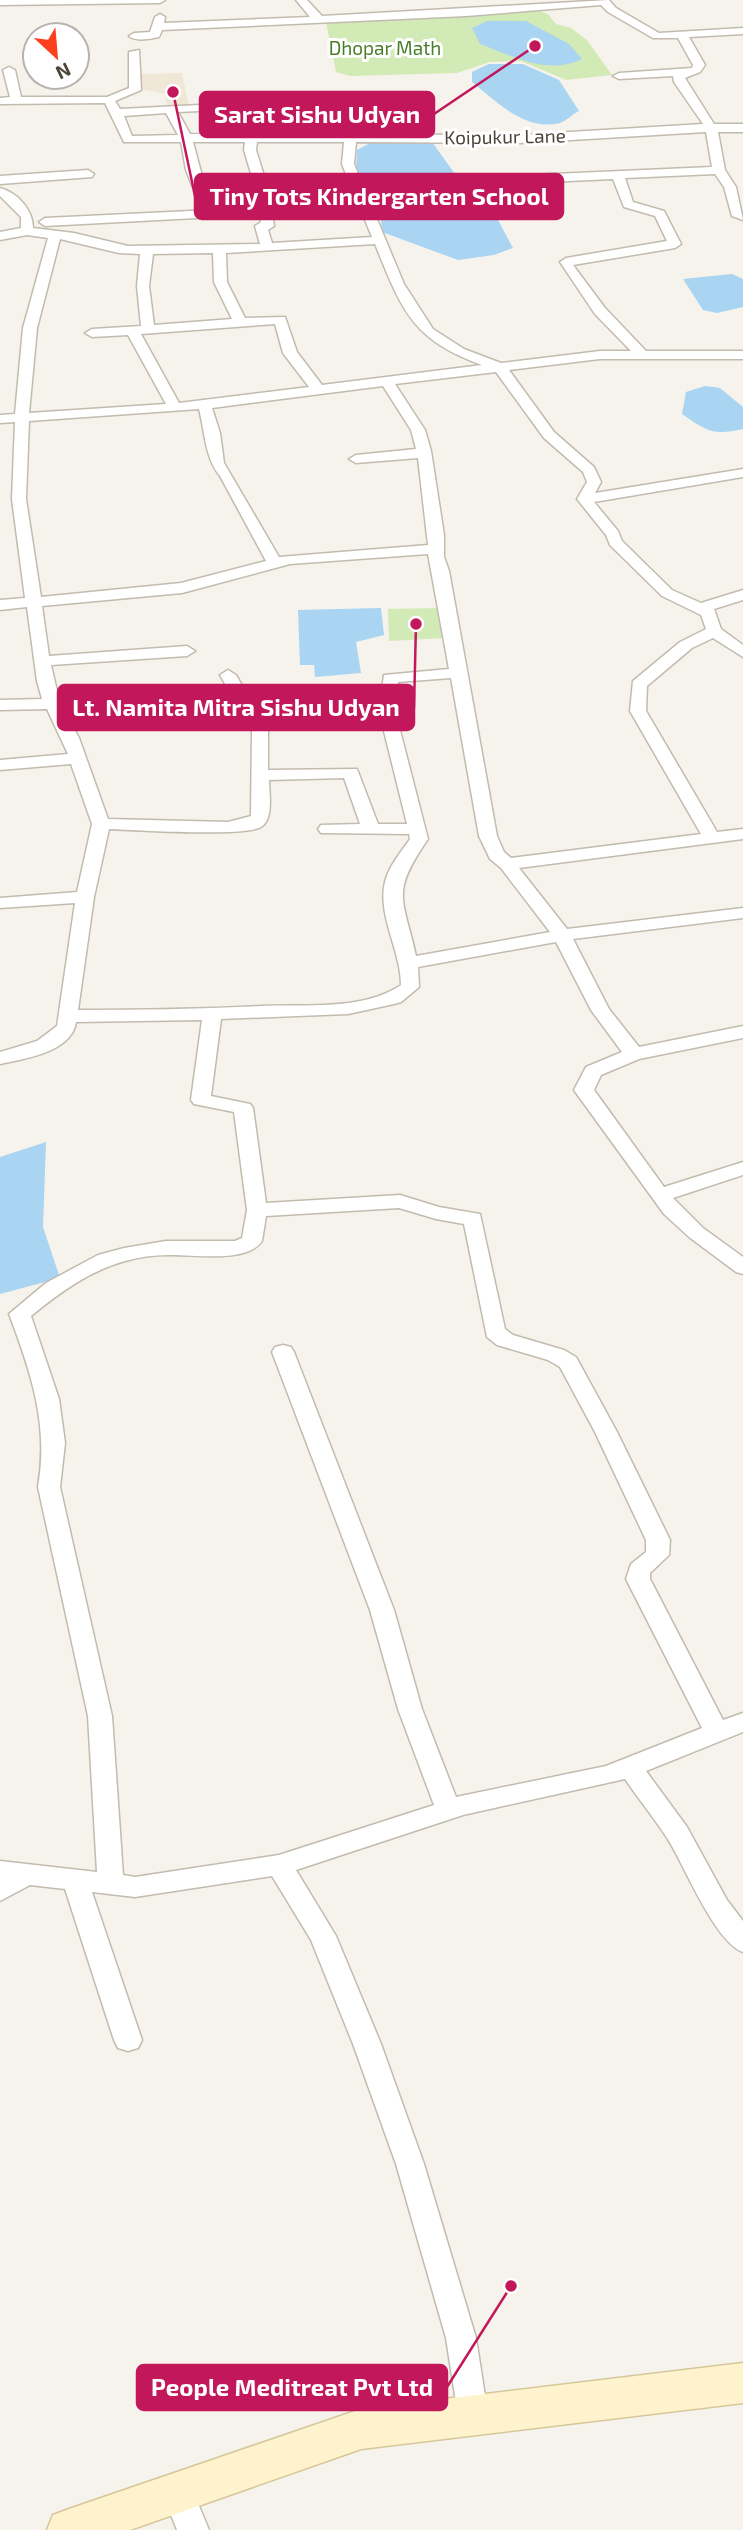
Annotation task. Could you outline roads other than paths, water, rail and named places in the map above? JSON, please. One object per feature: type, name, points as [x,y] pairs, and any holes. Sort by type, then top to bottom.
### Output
[{"type":"main road","points":[[69,2530],[185,2511],[361,2429],[743,2383]]},
{"type":"street","points":[[0,2],[159,0],[155,35],[134,36]]},
{"type":"street","points":[[301,0],[318,20]]},
{"type":"street","points":[[158,27],[491,12],[604,1],[612,10],[657,36],[743,31]]},
{"type":"street","points":[[619,76],[696,70],[699,65],[682,34]]},
{"type":"street","points":[[0,101],[108,100],[135,90],[135,51]]},
{"type":"street","points":[[9,70],[16,100]]},
{"type":"street","points":[[684,72],[679,76],[680,82],[711,128],[722,174],[738,216],[743,216]]},
{"type":"street","points":[[108,100],[117,113],[239,106]]},
{"type":"street","points":[[170,109],[186,138],[192,170],[201,195],[359,190]]},
{"type":"street","name":"Koipukur Lane","points":[[117,113],[127,139],[131,141],[350,137],[520,139],[743,128]]},
{"type":"street","points":[[350,137],[348,164],[407,301],[428,332],[459,352],[500,367],[549,435],[589,470],[594,482],[584,499]]},
{"type":"street","points":[[252,138],[250,150],[266,210],[268,226],[261,226],[267,248]]},
{"type":"street","points":[[0,180],[88,174]]},
{"type":"street","points":[[617,174],[628,204],[660,214],[675,244],[566,264],[600,311],[641,354]]},
{"type":"street","points":[[483,181],[617,174],[722,174],[741,177]]},
{"type":"street","points":[[0,192],[7,194],[27,216],[27,227]]},
{"type":"street","points":[[266,210],[365,206]]},
{"type":"street","points":[[0,236],[27,227],[211,214]]},
{"type":"street","points":[[27,227],[55,235],[70,235],[124,250],[220,251],[381,240]]},
{"type":"street","points":[[0,1058],[34,1051],[56,1039],[65,1028],[85,897],[101,824],[71,738],[52,704],[42,661],[19,499],[21,418],[30,328],[55,235]]},
{"type":"street","points":[[147,250],[143,286],[148,330]]},
{"type":"street","points":[[220,251],[218,270],[221,290],[235,309],[240,322]]},
{"type":"street","points":[[92,333],[280,320],[290,353],[320,390]]},
{"type":"street","points":[[132,330],[175,408]]},
{"type":"street","points":[[0,419],[175,408],[600,355],[743,355]]},
{"type":"street","points":[[387,382],[418,430],[424,453],[436,558],[441,571],[488,836],[496,855],[563,936],[600,1010],[634,1054]]},
{"type":"street","points":[[204,404],[214,433],[217,464],[226,475],[274,562]]},
{"type":"street","points":[[356,458],[424,453]]},
{"type":"street","points":[[584,499],[743,473]]},
{"type":"street","points":[[584,499],[613,534],[615,542],[667,593],[708,612],[714,631],[743,652]]},
{"type":"street","points":[[0,606],[182,588],[224,579],[289,559],[437,550]]},
{"type":"street","points":[[700,608],[743,595]]},
{"type":"street","points":[[712,838],[638,710],[639,684],[686,645],[714,631]]},
{"type":"street","points":[[42,661],[187,651]]},
{"type":"street","points":[[68,1016],[212,1014],[348,1008],[394,998],[410,987],[410,963],[393,887],[405,858],[418,839],[387,710],[390,678],[458,673]]},
{"type":"street","points":[[101,824],[228,827],[255,823],[260,817],[260,731],[228,675]]},
{"type":"street","points":[[0,705],[52,704]]},
{"type":"street","points":[[0,765],[78,758]]},
{"type":"street","points":[[261,775],[351,773],[371,829]]},
{"type":"street","points":[[327,829],[416,829]]},
{"type":"street","points":[[506,864],[743,834]]},
{"type":"street","points":[[0,903],[85,897]]},
{"type":"street","points":[[410,963],[594,930],[743,913]]},
{"type":"street","points":[[111,1884],[100,1716],[49,1487],[56,1462],[48,1387],[20,1314],[56,1283],[103,1260],[167,1248],[240,1248],[252,1241],[257,1210],[243,1108],[201,1100],[212,1014]]},
{"type":"street","points":[[743,1031],[634,1054],[593,1070],[584,1090],[660,1195],[696,1233],[743,1267]]},
{"type":"street","points":[[660,1195],[743,1168]]},
{"type":"street","points":[[257,1210],[400,1201],[436,1213],[473,1219],[495,1332],[505,1340],[556,1355],[568,1362],[658,1540],[657,1555],[639,1570],[638,1579],[717,1732]]},
{"type":"street","points":[[284,1352],[382,1610],[410,1709],[448,1810]]},
{"type":"street","points":[[0,1871],[135,1887],[279,1865],[448,1810],[610,1775],[743,1722]]},
{"type":"street","points":[[630,1767],[678,1834],[718,1907],[743,1941]]},
{"type":"street","points":[[279,1865],[323,1936],[410,2164],[461,2338],[472,2415]]},
{"type":"street","points":[[0,1891],[27,1874]]},
{"type":"street","points":[[75,1880],[128,2040]]},
{"type":"water","points":[[487,21],[526,21],[569,44],[582,59],[556,66],[517,59],[480,44],[472,28]]},
{"type":"water","points":[[489,64],[523,64],[559,80],[579,111],[565,121],[547,125],[523,119],[501,106],[472,82],[472,72]]},
{"type":"water","points":[[376,140],[432,142],[455,174],[477,189],[513,248],[494,255],[458,260],[382,232],[381,217],[405,201],[396,185],[368,180],[356,171],[357,150]]},
{"type":"water","points":[[732,274],[743,279],[743,307],[717,313],[703,310],[683,279]]},
{"type":"water","points":[[705,386],[720,388],[743,407],[743,429],[711,431],[682,414],[686,392]]},
{"type":"water","points":[[381,608],[384,635],[356,642],[361,673],[315,677],[314,665],[300,665],[298,610]]},
{"type":"water","points":[[46,1142],[43,1227],[60,1278],[0,1294],[0,1157]]},
{"type":"place","name":"Sarat Sishu Udyan","points":[[535,46]]},
{"type":"place","name":"Tiny Tots Kindergarten School","points":[[173,92]]},
{"type":"place","name":"Lt. Namita Mitra Sishu Udyan","points":[[416,624]]},
{"type":"place","name":"People Meditreat Pvt Ltd","points":[[511,2286]]},
{"type":"park label","name":"Dhopar Math","points":[[385,47]]}]
